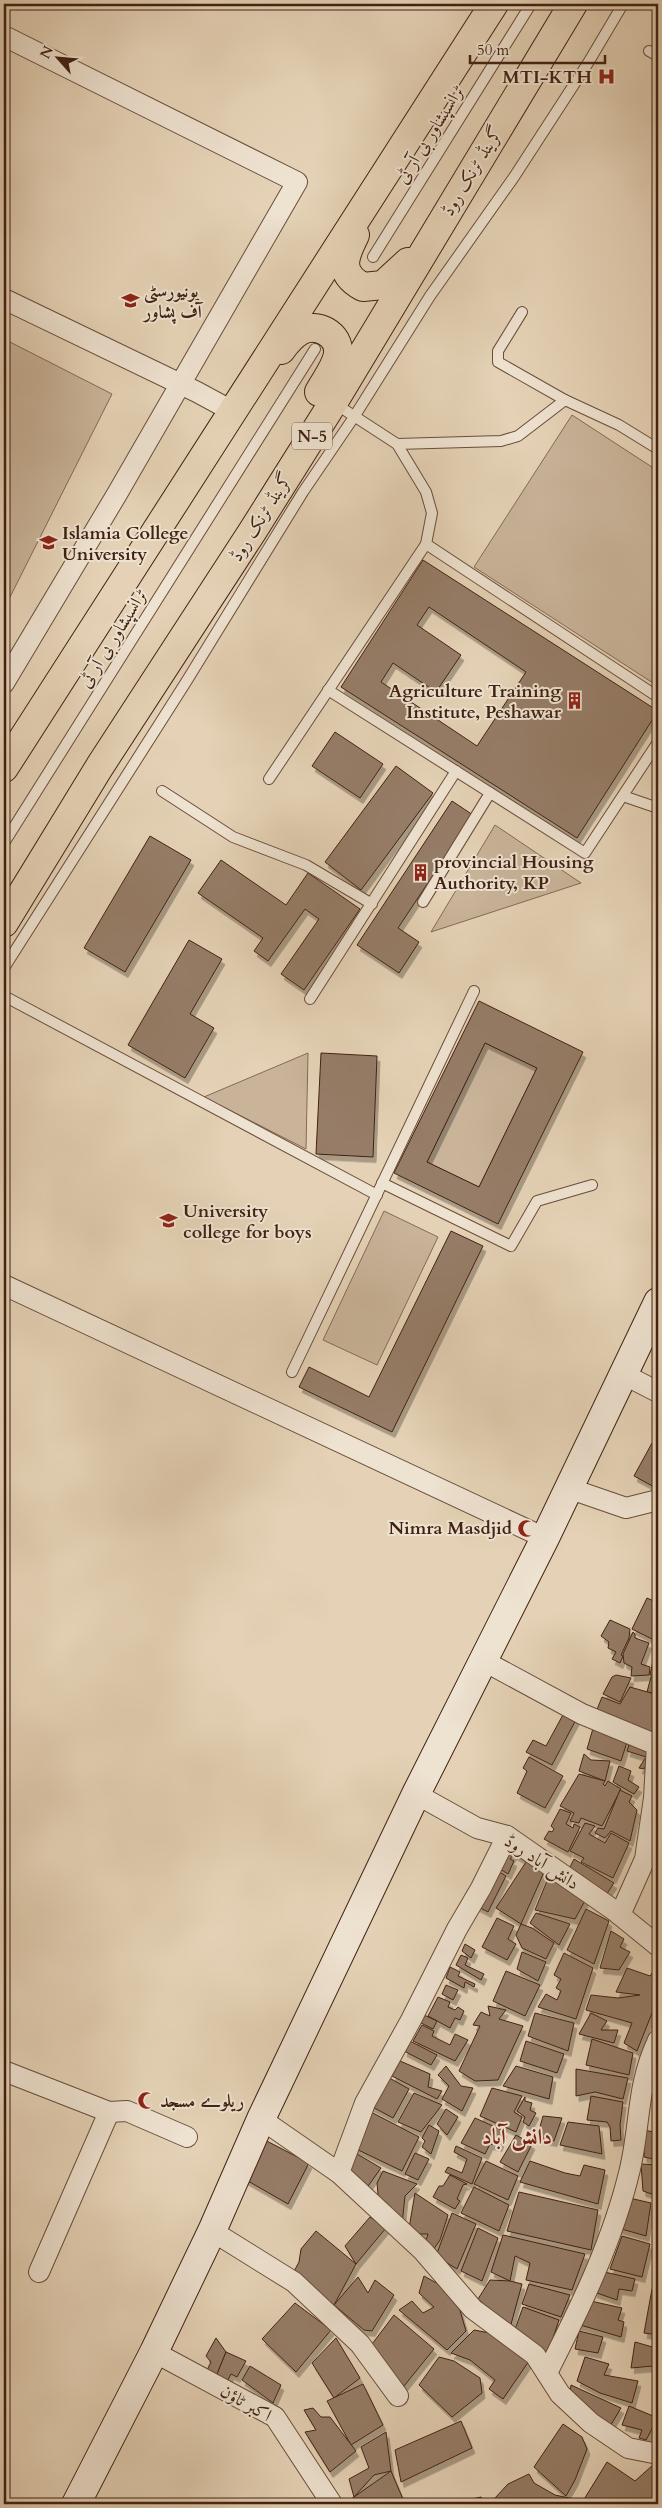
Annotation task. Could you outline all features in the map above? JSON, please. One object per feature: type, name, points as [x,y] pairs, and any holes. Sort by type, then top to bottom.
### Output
[{"type":"highway","points":[[4,768],[236,409],[374,188],[494,4]]},
{"type":"highway","name":"گرینڈ ٹرنک روڈ","points":[[4,923],[100,766],[252,532],[343,410],[463,186],[573,4]]},
{"type":"highway","points":[[374,188],[344,262],[349,277],[363,287],[383,284],[399,272],[432,237],[463,186]]},
{"type":"highway","points":[[236,409],[288,341],[300,331],[312,327],[321,328],[336,342],[338,356],[333,368],[283,455],[262,497],[252,532]]},
{"type":"street","points":[[4,36],[297,182],[4,683]]},
{"type":"street","points":[[4,299],[236,409]]},
{"type":"street","points":[[4,1285],[545,1538]]},
{"type":"street","points":[[76,2504],[154,2352],[212,2232],[261,2119],[416,1794],[545,1538],[658,1302]]},
{"type":"street","points":[[622,1374],[658,1392]]},
{"type":"street","points":[[568,1488],[626,1508],[654,1501],[658,1502]]},
{"type":"street","points":[[484,1661],[582,1714],[657,1745],[654,1798],[645,1860],[620,1915]]},
{"type":"street","name":"دانش آباد روڈ","points":[[416,1794],[477,1828],[507,1836],[620,1915],[658,1946]]},
{"type":"street","points":[[339,2173],[365,2103],[411,2020],[457,1929],[482,1888],[507,1836]]},
{"type":"street","points":[[546,2373],[578,2312],[607,2240],[630,2169],[639,2096],[648,2062],[658,2040]]},
{"type":"street","points":[[4,2071],[109,2112],[127,2111],[187,2137]]},
{"type":"street","points":[[39,2272],[109,2112]]},
{"type":"street","points":[[261,2119],[339,2173],[422,2252],[473,2309],[535,2355],[560,2394],[591,2422],[628,2448],[658,2454]]},
{"type":"street","points":[[212,2232],[294,2282],[360,2344],[398,2396]]},
{"type":"street","name":"اکبر ٹاؤن","points":[[154,2352],[275,2417],[332,2504]]},
{"type":"lane","name":"ٹرانسپشاور بی آر ٹی","points":[[373,257],[531,4]]},
{"type":"lane","points":[[4,968],[186,682],[287,516],[343,410],[430,296],[514,177],[623,4]]},
{"type":"lane","points":[[522,312],[498,351],[498,362],[565,400],[619,425],[658,448]]},
{"type":"lane","name":"ٹرانسپشاور بی آر ٹی","points":[[4,844],[315,349]]},
{"type":"lane","points":[[397,444],[486,443],[510,439],[536,425],[565,400]]},
{"type":"lane","points":[[270,780],[426,544],[432,513],[426,492],[397,444],[343,410]]},
{"type":"lane","points":[[426,544],[658,697]]},
{"type":"lane","points":[[328,690],[585,853],[658,742]]},
{"type":"lane","points":[[310,998],[456,771]]},
{"type":"lane","points":[[162,791],[233,837],[306,865],[372,904]]},
{"type":"lane","points":[[423,902],[490,793]]},
{"type":"lane","points":[[622,796],[658,808]]},
{"type":"lane","points":[[292,1372],[474,991]]},
{"type":"lane","points":[[4,996],[376,1195]]},
{"type":"lane","points":[[382,1183],[511,1246],[536,1201],[592,1185]]},
{"type":"shaded area","points":[[4,339],[112,394],[4,609]]},
{"type":"shaded area","points":[[572,415],[658,471],[658,674],[653,683],[474,567]]},
{"type":"shaded area","points":[[495,825],[581,883],[431,932]]},
{"type":"shaded area","points":[[485,1043],[537,1068],[479,1187],[427,1162]]},
{"type":"shaded area","points":[[308,1053],[306,1149],[204,1097]]},
{"type":"shaded area","points":[[384,1211],[438,1237],[377,1365],[323,1340]]},
{"type":"building","name":"Agriculture Training Institute, Peshawar","points":[[423,560],[658,711],[577,838],[341,687]],"holes":[[[429,607],[526,672],[477,746],[381,682],[393,663],[436,692],[461,655],[417,625]]]},
{"type":"building","points":[[335,732],[383,764],[360,798],[312,766]]},
{"type":"building","points":[[396,766],[433,793],[361,890],[325,862]]},
{"type":"building","name":"provincial Housing Authority, KP","points":[[452,801],[473,815],[398,928],[419,942],[399,973],[357,945]]},
{"type":"building","points":[[150,836],[191,860],[125,972],[84,948]]},
{"type":"building","points":[[221,860],[286,905],[308,873],[360,909],[304,990],[281,974],[319,919],[305,909],[268,961],[254,951],[263,938],[198,893]]},
{"type":"building","points":[[189,940],[222,959],[190,1014],[214,1028],[185,1078],[128,1045]]},
{"type":"building","points":[[479,1001],[583,1052],[498,1224],[394,1173]],"holes":[[[485,1043],[537,1068],[479,1187],[427,1162]]]},
{"type":"building","points":[[321,1053],[377,1056],[373,1157],[316,1154]]},
{"type":"building","points":[[451,1231],[483,1246],[392,1432],[299,1387],[309,1367],[369,1397]]},
{"type":"building","points":[[652,1443],[658,1447],[658,1489],[634,1476]]},
{"type":"building","points":[[647,1598],[658,1603],[658,1632],[654,1640],[632,1629]]},
{"type":"building","points":[[610,1620],[630,1629],[629,1638],[621,1655],[623,1656],[620,1663],[612,1659],[616,1652],[608,1648],[609,1642],[601,1636]]},
{"type":"building","points":[[633,1632],[635,1638],[649,1643],[641,1664],[650,1667],[649,1675],[631,1676],[632,1667],[624,1663],[623,1654]]},
{"type":"building","points":[[654,1656],[658,1656],[658,1677],[650,1675]]},
{"type":"building","points":[[616,1675],[631,1678],[620,1702],[603,1694],[612,1677]]},
{"type":"building","points":[[651,1677],[658,1679],[658,1694],[647,1692]]},
{"type":"building","points":[[630,1687],[658,1695],[658,1741],[594,1717],[602,1697],[620,1704]]},
{"type":"building","points":[[565,1711],[579,1714],[552,1765],[526,1752],[533,1740],[546,1746]]},
{"type":"building","points":[[594,1725],[628,1739],[621,1761],[587,1749]]},
{"type":"building","points":[[631,1739],[655,1748],[644,1769],[639,1768],[646,1757],[627,1751]]},
{"type":"building","points":[[584,1754],[591,1760],[610,1761],[605,1781],[579,1771]]},
{"type":"building","points":[[529,1757],[563,1776],[545,1808],[517,1793],[527,1771],[523,1768]]},
{"type":"building","points":[[619,1766],[631,1771],[628,1780],[639,1787],[634,1794],[613,1782]]},
{"type":"building","points":[[579,1774],[605,1781],[603,1784],[605,1786],[608,1781],[621,1789],[602,1826],[581,1818],[579,1823],[570,1821],[574,1813],[560,1806]]},
{"type":"building","points":[[620,1790],[632,1796],[629,1802],[637,1810],[630,1841],[611,1831],[605,1838],[595,1833],[598,1828],[604,1829]]},
{"type":"building","points":[[560,1809],[571,1813],[566,1824],[573,1828],[574,1824],[580,1827],[568,1852],[544,1839],[549,1831],[552,1832],[554,1829],[551,1826]]},
{"type":"building","points":[[585,1823],[595,1826],[589,1834],[605,1843],[611,1833],[629,1843],[613,1878],[581,1862],[584,1858],[570,1851]]},
{"type":"building","points":[[505,1840],[524,1852],[521,1858],[514,1854],[510,1859],[514,1861],[508,1874],[492,1864]]},
{"type":"building","points":[[574,1859],[614,1883],[606,1895],[567,1873]]},
{"type":"building","points":[[526,1862],[545,1870],[521,1924],[496,1908]]},
{"type":"building","points":[[493,1868],[506,1876],[488,1912],[473,1904]]},
{"type":"building","points":[[549,1876],[586,1899],[575,1919],[535,1910]]},
{"type":"building","points":[[586,1909],[609,1921],[594,1964],[567,1950]]},
{"type":"building","points":[[536,1913],[570,1924],[559,1945],[530,1923]]},
{"type":"building","points":[[497,1918],[514,1926],[508,1939],[516,1944],[507,1960],[482,1947]]},
{"type":"building","points":[[521,1924],[532,1928],[554,1943],[546,1959],[522,1948],[516,1935]]},
{"type":"building","points":[[611,1931],[624,1939],[620,1947],[630,1952],[619,1970],[600,1968]]},
{"type":"building","points":[[465,1944],[475,1950],[471,1958],[462,1951]]},
{"type":"building","points":[[522,1952],[546,1962],[538,1981],[517,1969]]},
{"type":"building","points":[[564,1953],[593,1968],[576,2019],[538,2007],[546,1994],[557,2000],[561,1991],[556,1988],[561,1979],[554,1975]]},
{"type":"building","points":[[461,1955],[468,1958],[465,1965],[484,1974],[481,1980],[456,1965]]},
{"type":"building","points":[[658,1965],[658,1998],[637,2051],[624,2043],[632,2023],[586,2010],[591,1995],[618,1998],[640,1995],[616,1992],[627,1968],[650,1976]]},
{"type":"building","points":[[450,1967],[460,1972],[458,1976],[475,1984],[474,1987],[465,1982],[464,1988],[446,1978]]},
{"type":"building","points":[[506,1971],[540,1985],[525,2016],[493,2001]]},
{"type":"building","points":[[446,1985],[458,1990],[453,2000],[442,1994]]},
{"type":"building","points":[[438,1997],[450,2002],[448,2007],[455,2010],[458,2007],[464,2011],[460,2020],[455,2018],[450,2028],[428,2016]]},
{"type":"building","points":[[488,2006],[506,2010],[499,2019],[523,2026],[498,2080],[475,2081],[459,2071],[480,2026],[473,2025],[481,2012],[490,2016]]},
{"type":"building","points":[[535,2013],[574,2023],[568,2051],[528,2036]]},
{"type":"building","points":[[591,2013],[607,2021],[601,2030],[618,2030],[614,2043],[579,2034]]},
{"type":"building","points":[[424,2015],[437,2021],[433,2029],[421,2023]]},
{"type":"building","points":[[422,2025],[434,2031],[432,2036],[450,2045],[455,2034],[468,2040],[455,2061],[413,2041]]},
{"type":"building","points":[[592,2039],[633,2053],[629,2075],[586,2065]]},
{"type":"building","points":[[408,2040],[437,2055],[431,2065],[404,2051]]},
{"type":"building","points":[[526,2041],[564,2054],[557,2073],[520,2061]]},
{"type":"building","points":[[400,2061],[430,2074],[428,2087],[442,2091],[437,2099],[392,2076]]},
{"type":"building","points":[[446,2066],[461,2086],[473,2088],[462,2111],[442,2099],[449,2086],[438,2075]]},
{"type":"building","points":[[516,2066],[553,2077],[549,2099],[503,2086]]},
{"type":"building","points":[[576,2069],[628,2078],[623,2099],[595,2092],[576,2096]]},
{"type":"building","points":[[384,2075],[409,2089],[393,2118],[365,2103]]},
{"type":"building","points":[[492,2088],[522,2096],[514,2112],[522,2117],[516,2132],[480,2116]]},
{"type":"building","points":[[414,2093],[442,2105],[421,2132],[398,2122]]},
{"type":"building","points":[[591,2096],[623,2102],[620,2125],[621,2140],[611,2141],[610,2127],[607,2122],[587,2120]]},
{"type":"building","points":[[525,2097],[525,2101],[532,2103],[530,2110],[536,2113],[529,2126],[523,2122],[525,2117],[517,2111]]},
{"type":"building","points":[[446,2109],[458,2117],[447,2135],[437,2124]]},
{"type":"building","points":[[367,2110],[419,2137],[402,2171],[352,2147]]},
{"type":"building","points":[[543,2116],[562,2118],[554,2141],[537,2138]]},
{"type":"building","points":[[475,2118],[504,2131],[499,2146],[490,2144],[485,2154],[461,2143]]},
{"type":"building","points":[[568,2122],[599,2126],[602,2154],[560,2145]]},
{"type":"building","points":[[429,2125],[439,2131],[431,2154],[422,2147],[425,2141],[422,2138]]},
{"type":"building","points":[[644,2130],[658,2133],[658,2160],[644,2157]]},
{"type":"building","points":[[516,2135],[532,2144],[518,2172],[500,2162]]},
{"type":"building","points":[[261,2138],[309,2163],[288,2204],[241,2177]]},
{"type":"building","points":[[456,2146],[482,2158],[472,2184],[445,2172],[448,2167],[462,2173],[467,2159],[454,2152]]},
{"type":"building","points":[[352,2151],[381,2168],[366,2189],[342,2173]]},
{"type":"building","points":[[415,2153],[429,2159],[418,2180],[405,2174]]},
{"type":"building","points":[[486,2161],[518,2176],[508,2200],[474,2184]]},
{"type":"building","points":[[530,2161],[580,2176],[584,2165],[605,2170],[598,2204],[520,2182]]},
{"type":"building","points":[[641,2164],[658,2165],[658,2196],[643,2191]]},
{"type":"building","points":[[383,2171],[417,2184],[405,2196],[402,2224],[379,2205],[377,2183]]},
{"type":"building","points":[[450,2175],[467,2184],[463,2185],[457,2199],[460,2201],[455,2209],[433,2197],[439,2186],[443,2186]]},
{"type":"building","points":[[474,2187],[509,2205],[499,2231],[461,2213]]},
{"type":"building","points":[[519,2192],[598,2210],[591,2250],[507,2231]]},
{"type":"building","points":[[415,2193],[448,2215],[440,2240],[431,2253],[424,2247],[428,2234],[408,2234]]},
{"type":"building","points":[[625,2197],[651,2203],[646,2236],[618,2228]]},
{"type":"building","points":[[452,2213],[476,2224],[457,2269],[436,2256]]},
{"type":"building","points":[[370,2217],[386,2228],[356,2264],[345,2246]]},
{"type":"building","points":[[478,2228],[498,2238],[482,2281],[461,2271]]},
{"type":"building","points":[[316,2231],[356,2264],[334,2305],[290,2279],[299,2262],[301,2249]]},
{"type":"building","points":[[503,2235],[585,2254],[572,2290],[526,2280],[530,2263],[515,2256],[510,2281],[491,2272]]},
{"type":"building","points":[[622,2236],[650,2244],[642,2277],[610,2269]]},
{"type":"building","points":[[600,2271],[635,2279],[632,2291],[619,2289],[617,2300],[594,2292]]},
{"type":"building","points":[[424,2276],[440,2285],[459,2307],[466,2331],[447,2350],[399,2310],[412,2301],[423,2313],[434,2307],[419,2293]]},
{"type":"building","points":[[358,2277],[368,2293],[375,2280],[394,2295],[372,2331],[364,2330],[334,2305]]},
{"type":"building","points":[[490,2280],[522,2284],[510,2328],[478,2299]]},
{"type":"building","points":[[529,2284],[570,2295],[561,2317],[522,2304]]},
{"type":"building","points":[[652,2289],[658,2290],[658,2335],[644,2333]]},
{"type":"building","points":[[586,2300],[622,2308],[618,2320],[624,2322],[621,2337],[577,2324]]},
{"type":"building","points":[[295,2303],[331,2330],[296,2372],[262,2339]]},
{"type":"building","points":[[523,2307],[559,2320],[547,2356],[514,2332]]},
{"type":"building","points":[[394,2315],[434,2349],[404,2386],[366,2352]]},
{"type":"building","points":[[474,2330],[500,2335],[516,2353],[529,2361],[503,2399],[489,2389],[495,2380],[470,2360],[451,2353]]},
{"type":"building","points":[[579,2331],[603,2337],[598,2353],[575,2349]]},
{"type":"building","points":[[216,2338],[226,2352],[213,2384],[203,2378],[211,2362],[206,2356]]},
{"type":"building","points":[[336,2338],[360,2378],[334,2398],[312,2363]]},
{"type":"building","points":[[635,2342],[656,2348],[653,2366],[631,2368]]},
{"type":"building","points":[[226,2352],[246,2361],[237,2377],[231,2374],[226,2384],[213,2384]]},
{"type":"building","points":[[439,2357],[454,2361],[480,2378],[482,2393],[452,2417],[419,2385]]},
{"type":"building","points":[[585,2357],[609,2364],[604,2375],[638,2381],[632,2403],[600,2393],[577,2381]]},
{"type":"building","points":[[250,2366],[281,2385],[273,2403],[242,2380]]},
{"type":"building","points":[[363,2384],[383,2425],[351,2445],[327,2401]]},
{"type":"building","points":[[571,2385],[621,2408],[609,2428],[570,2392]]},
{"type":"building","points":[[629,2406],[658,2418],[646,2440],[639,2438],[642,2430],[622,2425]]},
{"type":"building","points":[[313,2408],[321,2417],[330,2417],[356,2451],[330,2472],[305,2432],[316,2430],[304,2410]]},
{"type":"building","points":[[461,2421],[472,2448],[401,2482],[395,2450]]},
{"type":"building","points":[[563,2424],[582,2437],[587,2449],[575,2480],[566,2496],[534,2467]]},
{"type":"building","points":[[386,2432],[391,2471],[374,2475],[354,2497],[349,2479],[369,2468],[361,2447]]},
{"type":"building","points":[[607,2462],[635,2481],[654,2464],[658,2465],[658,2497],[655,2504],[587,2504],[583,2501]]},
{"type":"building","points":[[391,2471],[405,2504],[344,2504]]},
{"type":"building","points":[[529,2474],[534,2483],[555,2495],[583,2501],[587,2504],[501,2504],[495,2498],[508,2484]]},
{"type":"building","points":[[481,2497],[488,2504],[459,2504],[457,2502]]},
{"type":"place","name":"MTI-KTH","points":[[606,77]]},
{"type":"place","name":"یونیورسٹی آف پشاور","points":[[130,301]]},
{"type":"place","name":"Islamia College University","points":[[48,543]]},
{"type":"place","name":"Agriculture Training Institute, Peshawar","points":[[575,701]]},
{"type":"place","name":"provincial Housing Authority, KP","points":[[420,872]]},
{"type":"place","name":"University college for boys","points":[[169,1221]]},
{"type":"place","name":"Nimra Masdjid","points":[[526,1528]]},
{"type":"place","name":"ریلوے مسجد","points":[[146,2101]]},
{"type":"district","name":"دانش آباد","points":[[517,2136]]}]
